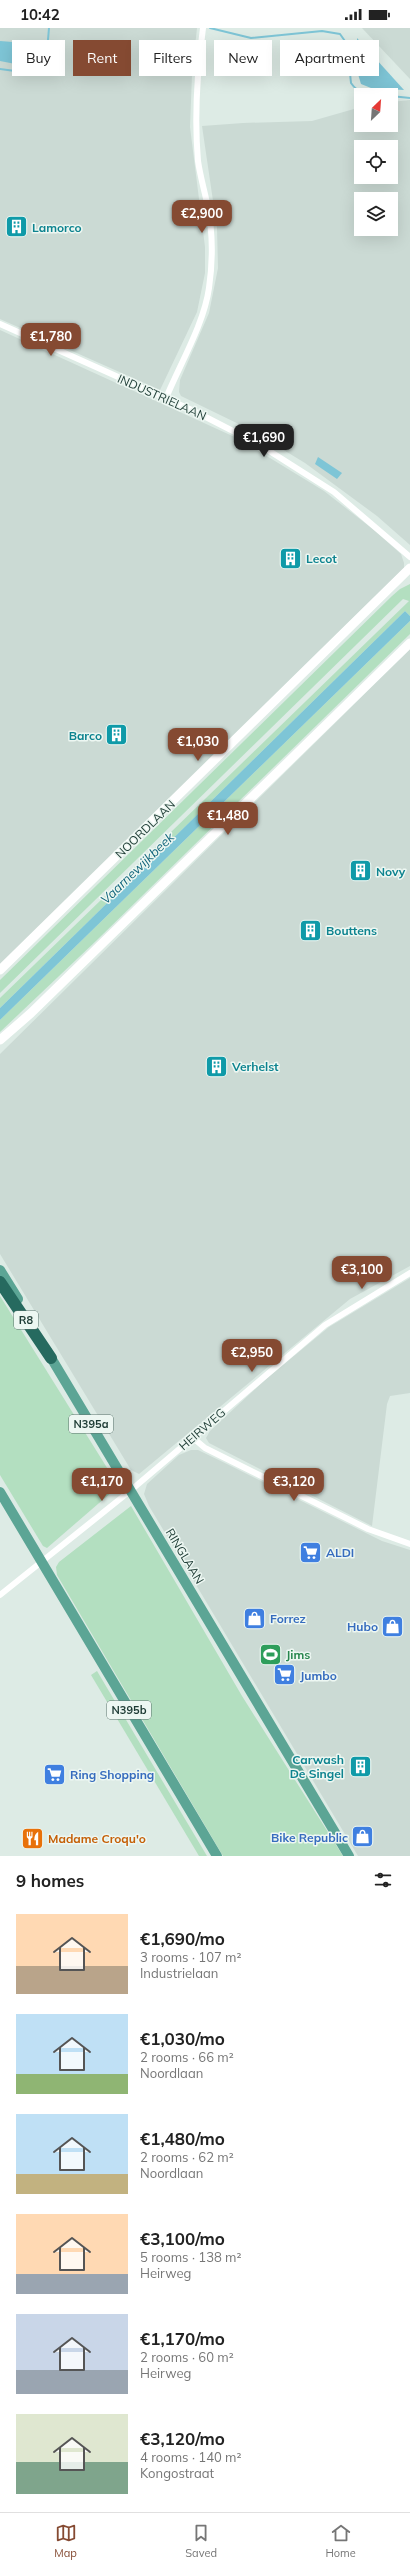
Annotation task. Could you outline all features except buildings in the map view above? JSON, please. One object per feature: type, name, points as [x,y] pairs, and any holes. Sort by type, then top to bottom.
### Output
[{"type":"highway","name":"R8","points":[[0,1282],[51,1358]]},
{"type":"main road","name":"RINGLAAN","points":[[0,1270],[130,1491],[349,1856]]},
{"type":"main road","name":"N395b","points":[[0,1492],[217,1856]]},
{"type":"street","points":[[166,398],[204,309],[210,281],[212,248],[208,205],[198,163],[196,124],[196,83],[203,28]]},
{"type":"street","name":"INDUSTRIELAAN","points":[[0,324],[228,427],[301,470],[334,492],[410,557]]},
{"type":"street","name":"NOORDLAAN","points":[[0,970],[410,568]]},
{"type":"street","points":[[0,1040],[31,1013],[410,643]]},
{"type":"street","name":"HEIRWEG","points":[[0,1595],[42,1563],[130,1491],[325,1325],[410,1273]]},
{"type":"street","points":[[192,1437],[205,1448],[368,1529],[410,1544]]},
{"type":"shaded area","points":[[0,28],[197,28],[196,40],[139,40],[139,76],[192,76],[190,127],[205,247],[205,273],[197,312],[160,390],[0,319]]},
{"type":"shaded area","points":[[362,28],[410,28],[410,79],[379,46],[379,40],[373,40]]},
{"type":"shaded area","points":[[410,100],[410,545],[377,516],[305,463],[249,429],[181,396],[179,392],[180,380],[209,313],[218,268],[217,228],[202,126],[312,121],[354,109],[354,132],[398,132],[398,101]]},
{"type":"shaded area","points":[[0,330],[239,439],[324,491],[374,530],[401,554],[404,568],[0,966]]},
{"type":"shaded area","points":[[410,649],[410,1266],[350,1299],[139,1474],[131,1470],[0,1254],[0,1054]]},
{"type":"shaded area","points":[[410,1278],[410,1393],[390,1396],[387,1404],[372,1526],[209,1443],[206,1438],[210,1431],[266,1379],[329,1327]]},
{"type":"shaded area","points":[[191,1450],[198,1450],[382,1541],[410,1550],[410,1856],[358,1856],[149,1506],[144,1494],[147,1484],[179,1455]]},
{"type":"green space","points":[[410,584],[410,616],[405,611],[0,1008],[0,998],[409,601],[403,599],[0,993],[0,980],[392,596],[400,589]]},
{"type":"green space","points":[[410,621],[410,634],[97,940],[0,1032],[0,1020]]},
{"type":"green space","points":[[0,1296],[114,1479],[113,1491],[47,1548],[43,1546],[0,1475]]},
{"type":"green space","points":[[131,1506],[242,1696],[343,1856],[223,1856],[57,1575],[56,1567],[59,1562]]},
{"type":"green space","points":[[97,1671],[207,1856],[199,1856],[91,1675]]},
{"type":"water","points":[[0,41],[12,42],[12,63],[0,61]]},
{"type":"water","points":[[379,62],[404,90],[398,90],[398,88],[371,88],[361,84],[359,76],[379,76]]},
{"type":"water","points":[[318,457],[342,473],[337,479],[315,464]]},
{"type":"water","points":[[405,611],[410,616],[410,621],[0,1020],[0,1008]]},
{"type":"waterway","points":[[0,69],[45,75],[49,28]]},
{"type":"waterway","name":"Vaarnewijkbeek","points":[[210,28],[251,38],[322,31],[340,34],[347,44],[351,83],[355,88]]},
{"type":"waterway","name":"Vaarnewijkbeek","points":[[398,97],[410,98]]},
{"type":"place","name":"Lamorco","points":[[17,227]]},
{"type":"place","name":"Lecot","points":[[291,558]]},
{"type":"place","name":"Barco","points":[[117,735]]},
{"type":"place","name":"Novy","points":[[360,871]]},
{"type":"place","name":"Bouttens","points":[[311,930]]},
{"type":"place","name":"Verhelst","points":[[216,1066]]},
{"type":"place","name":"ALDI","points":[[310,1552]]},
{"type":"place","name":"Forrez","points":[[254,1618]]},
{"type":"place","name":"Hubo","points":[[393,1626]]},
{"type":"place","name":"Jims","points":[[271,1654]]},
{"type":"place","name":"Jumbo","points":[[285,1675]]},
{"type":"place","name":"Carwash De Singel","points":[[360,1766]]},
{"type":"place","name":"Ring Shopping","points":[[54,1774]]},
{"type":"place","name":"Bike Republic","points":[[363,1837]]},
{"type":"place","name":"Madame Croqu'o","points":[[32,1838]]}]
